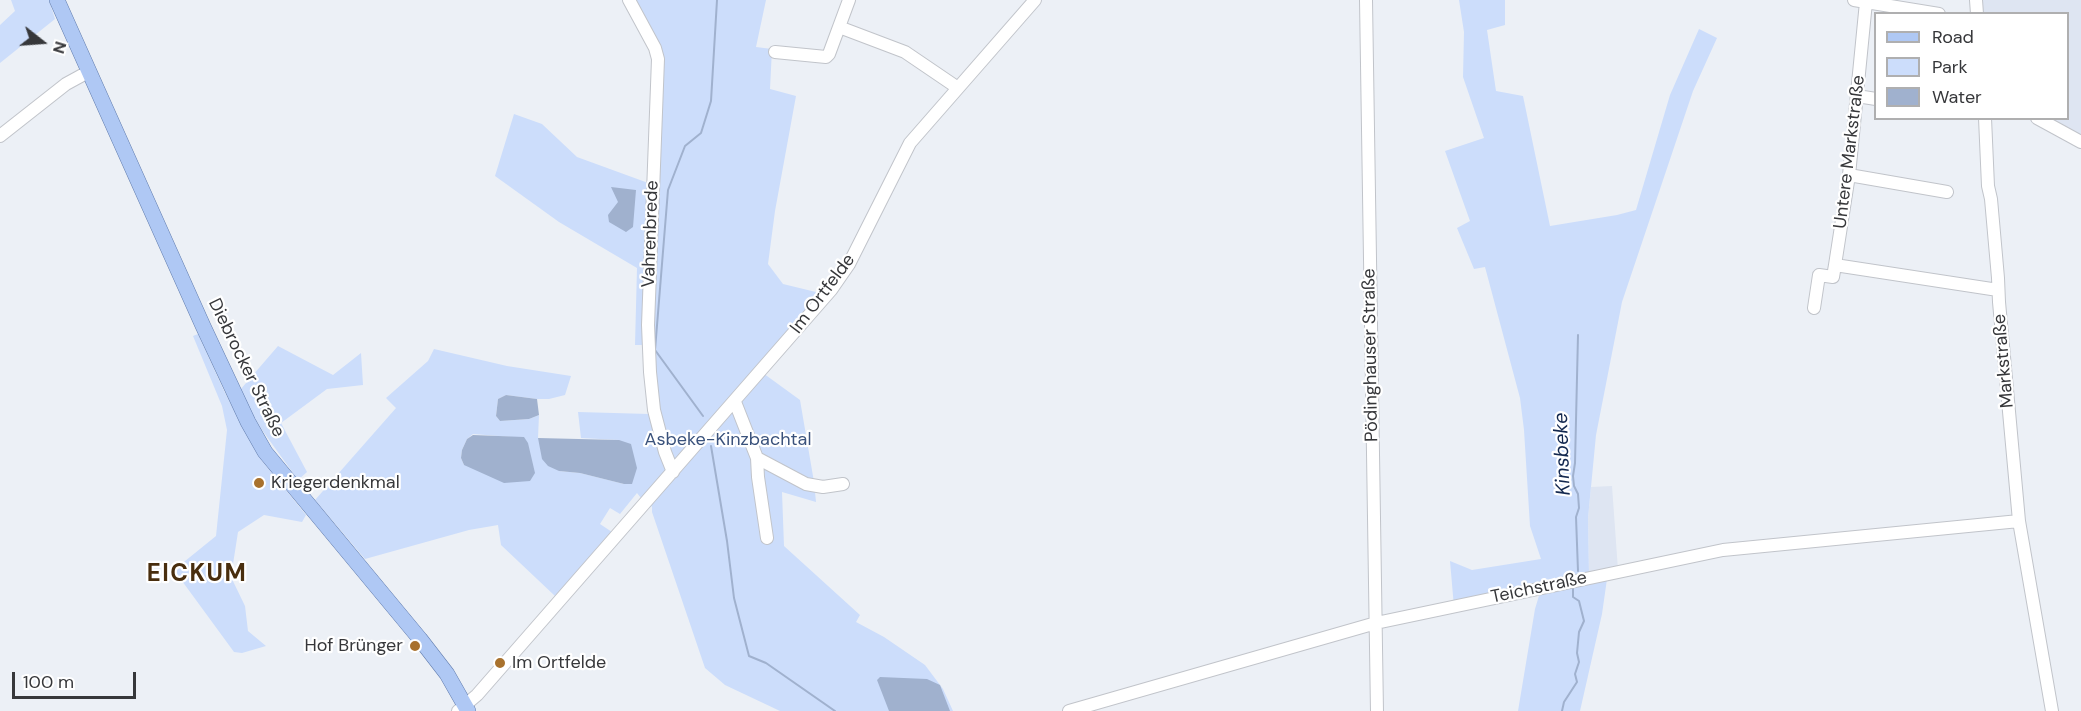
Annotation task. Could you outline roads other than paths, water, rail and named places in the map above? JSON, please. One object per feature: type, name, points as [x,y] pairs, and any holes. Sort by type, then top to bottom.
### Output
[{"type":"main road","name":"Diebrocker Straße","points":[[57,0],[203,326],[248,422],[265,452],[420,639],[447,674],[464,709]]},
{"type":"street","name":"Vahrenbrede","points":[[629,0],[655,48],[658,59],[648,325],[654,410],[673,472]]},
{"type":"street","points":[[775,52],[826,57],[849,0]]},
{"type":"street","name":"Im Ortfelde","points":[[464,709],[735,402],[840,278],[860,244],[906,149],[1035,0]]},
{"type":"street","name":"Pödinghauser Straße","points":[[1366,0],[1377,711]]},
{"type":"street","points":[[1860,1],[1927,12]]},
{"type":"street","name":"Untere Markstraße","points":[[1835,265],[1849,175],[1857,96],[1860,1]]},
{"type":"street","points":[[839,27],[905,52],[958,88]]},
{"type":"street","points":[[0,136],[66,84],[88,72]]},
{"type":"street","points":[[1857,96],[1874,99]]},
{"type":"street","name":"Markstraße","points":[[1985,120],[1988,186],[2019,521],[2052,711]]},
{"type":"street","points":[[2041,120],[2081,142]]},
{"type":"street","points":[[1849,175],[1947,192]]},
{"type":"street","points":[[1814,308],[1819,275],[1833,277],[1835,265],[1998,290]]},
{"type":"street","points":[[735,402],[757,458],[767,538]]},
{"type":"street","points":[[757,458],[806,484],[823,486],[843,484]]},
{"type":"street","name":"Teichstraße","points":[[1069,711],[1376,622],[1723,550],[2019,521]]},
{"type":"water","points":[[611,187],[636,190],[633,227],[626,232],[609,222],[608,215],[618,202]]},
{"type":"water","points":[[506,395],[537,399],[539,415],[529,419],[500,421],[496,416],[498,399]]},
{"type":"water","points":[[473,435],[524,437],[528,443],[535,473],[530,481],[504,483],[464,465],[461,458],[462,450],[467,439]]},
{"type":"water","points":[[538,438],[619,440],[631,444],[637,468],[632,484],[559,471],[548,466],[542,459]]},
{"type":"water","points":[[880,677],[927,679],[940,685],[950,711],[889,711],[877,680]]},
{"type":"waterway","points":[[703,416],[655,350],[668,190],[685,146],[701,133],[711,101],[717,0]]},
{"type":"waterway","name":"Kinsbeke","points":[[1578,335],[1573,476],[1579,508],[1576,517],[1578,571]]},
{"type":"waterway","points":[[711,446],[734,598],[749,656],[766,663],[835,711]]},
{"type":"waterway","name":"Kinsbeke","points":[[1562,711],[1564,702],[1577,682],[1575,674],[1579,662],[1577,653],[1579,632],[1584,621],[1579,601],[1573,597],[1573,588]]},
{"type":"place","name":"Kriegerdenkmal","points":[[259,483]]},
{"type":"place","name":"Hof Brünger","points":[[415,646]]},
{"type":"place","name":"Im Ortfelde","points":[[500,663]]},
{"type":"district","name":"EICKUM","points":[[197,575]]},
{"type":"park label","name":"Asbeke-Kinzbachtal","points":[[728,440]]}]
